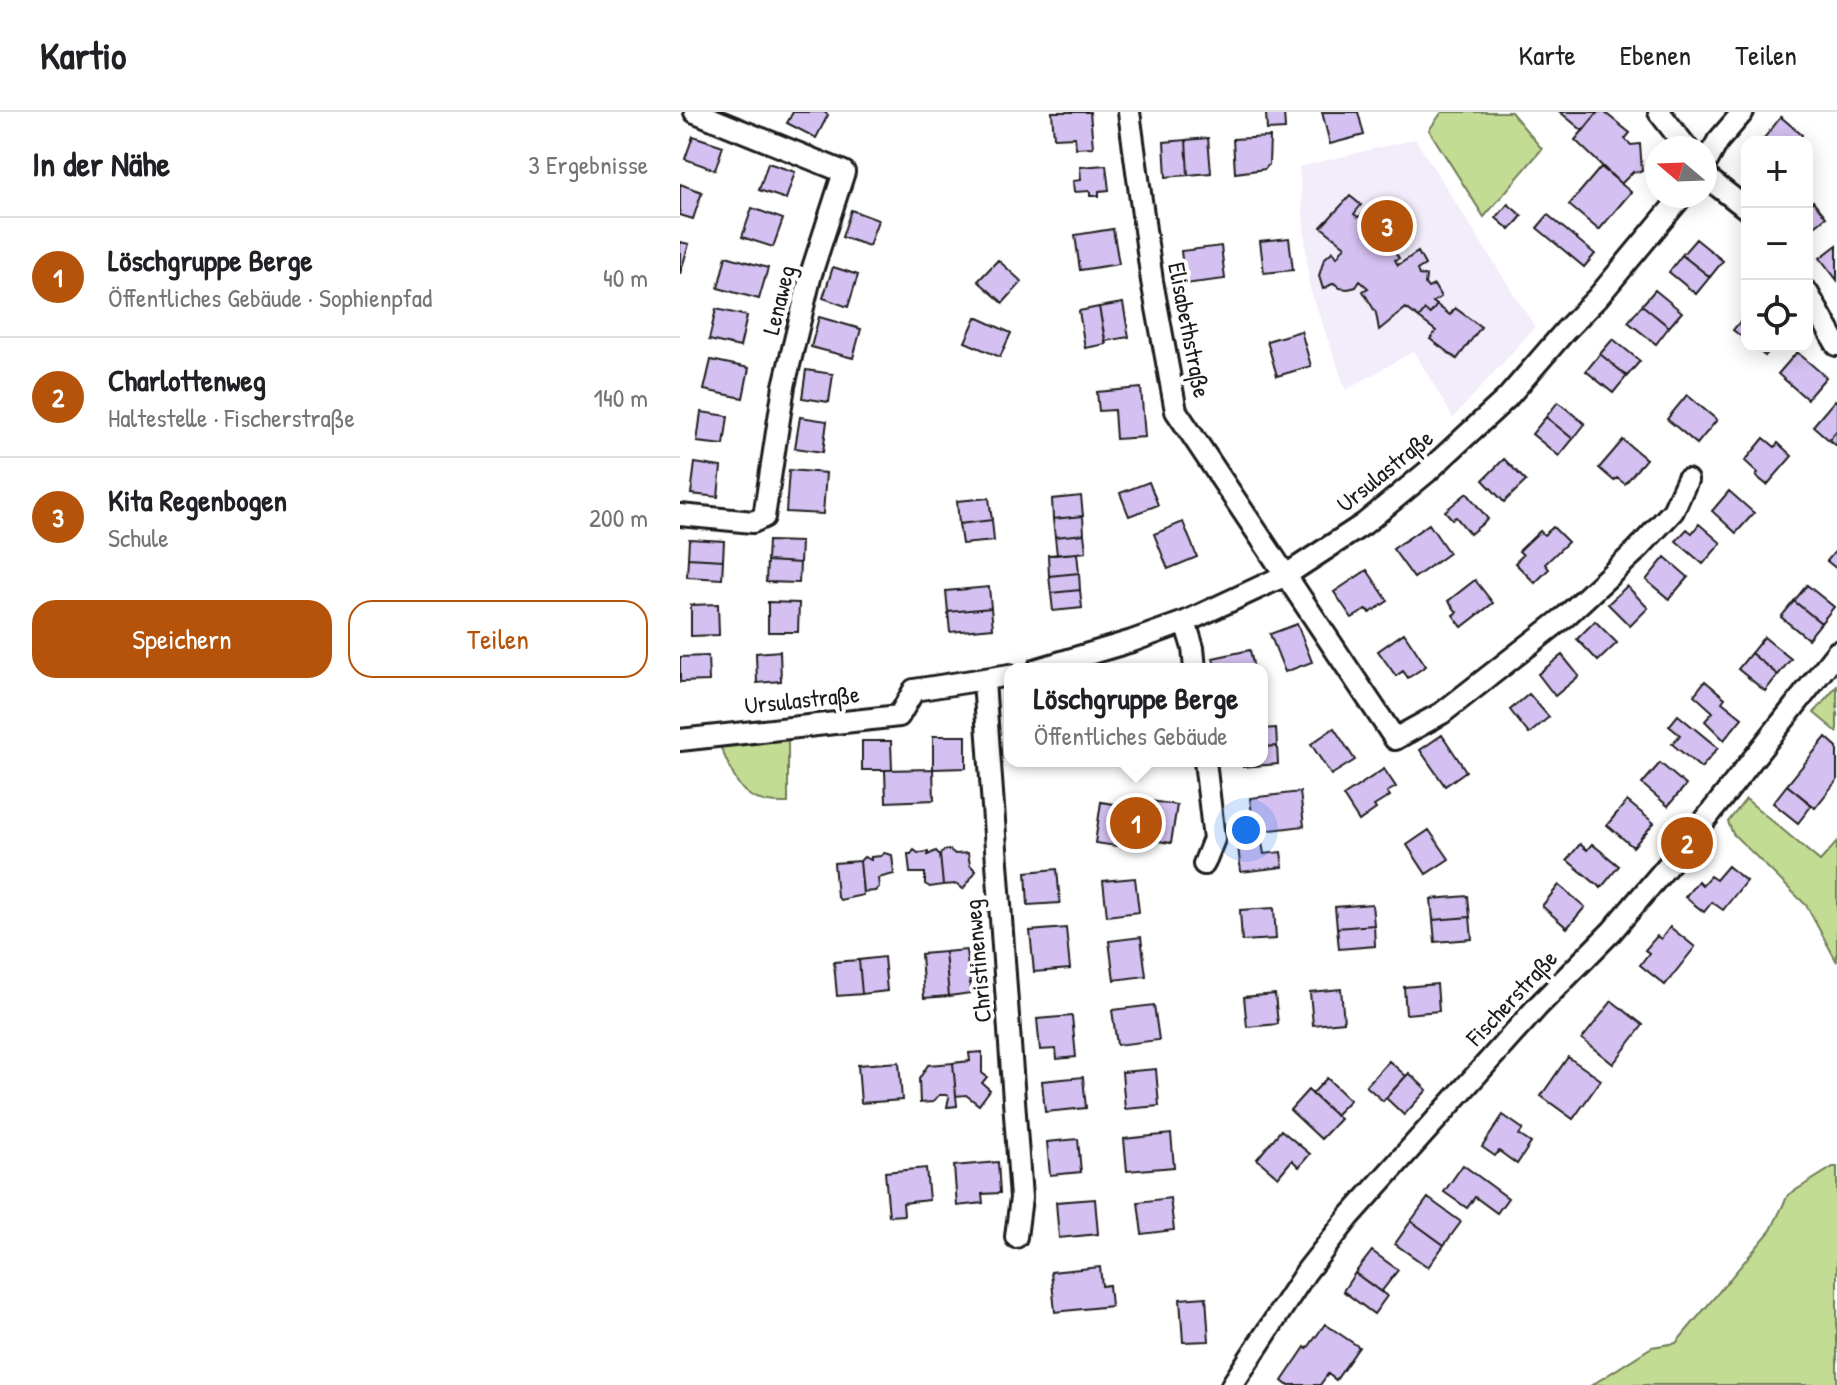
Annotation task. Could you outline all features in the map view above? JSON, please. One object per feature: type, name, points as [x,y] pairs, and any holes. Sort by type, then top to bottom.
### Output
[{"type":"street","name":"Lenaweg","points":[[680,515],[753,522],[764,517],[784,386],[811,274],[844,172],[695,112]]},
{"type":"street","name":"Elisabethstraße","points":[[1129,112],[1152,281],[1176,411],[1395,739],[1442,713],[1566,616],[1636,551],[1673,511],[1687,480]]},
{"type":"street","points":[[1659,112],[1678,136]]},
{"type":"street","points":[[1717,143],[1743,112]]},
{"type":"street","points":[[1717,185],[1746,208]]},
{"type":"street","name":"Ursulastraße","points":[[1058,663],[1185,622],[1286,575],[1364,524],[1427,472],[1507,398],[1598,297],[1672,208]]},
{"type":"street","points":[[1813,303],[1837,345]]},
{"type":"street","points":[[1185,622],[1194,663]]},
{"type":"street","name":"Fischerstraße","points":[[1232,1385],[1306,1272],[1350,1216],[1538,1006],[1621,920],[1687,843],[1837,652]]},
{"type":"street","name":"Ursulastraße","points":[[680,740],[899,716],[914,690],[1004,676]]},
{"type":"street","name":"Christinenweg","points":[[984,681],[1021,1198],[1016,1237]]},
{"type":"street","points":[[1204,864],[1214,839],[1206,767]]},
{"type":"shaded area","points":[[1415,139],[1535,327],[1453,418],[1414,351],[1346,390],[1309,286],[1299,167]]},
{"type":"green space","points":[[1442,112],[1511,112],[1542,149],[1484,217],[1429,130]]},
{"type":"green space","points":[[1837,686],[1837,732],[1814,713]]},
{"type":"green space","points":[[788,740],[788,803],[760,800],[743,790],[720,746]]},
{"type":"green space","points":[[1746,799],[1820,861],[1837,842],[1837,962],[1806,905],[1733,834],[1728,822]]},
{"type":"green space","points":[[1837,1167],[1837,1385],[1592,1385],[1652,1347],[1676,1343],[1771,1230],[1788,1195]]},
{"type":"building","points":[[793,112],[824,112],[828,115],[816,138],[787,123]]},
{"type":"building","points":[[1052,112],[1090,112],[1093,147],[1076,148],[1075,137],[1054,138]]},
{"type":"building","points":[[1284,112],[1285,129],[1267,130],[1266,113]]},
{"type":"building","points":[[1322,112],[1358,112],[1364,135],[1330,144]]},
{"type":"building","points":[[1560,112],[1598,112],[1583,131]]},
{"type":"building","points":[[1598,112],[1604,112],[1630,133],[1625,139],[1631,145],[1640,144],[1642,171],[1633,172],[1621,184],[1575,140]]},
{"type":"building","points":[[1781,117],[1802,135],[1801,136],[1766,136]]},
{"type":"building","points":[[693,136],[723,146],[715,170],[685,159]]},
{"type":"building","points":[[1270,137],[1269,164],[1265,169],[1235,173],[1233,139]]},
{"type":"building","points":[[1208,138],[1211,173],[1188,175],[1186,140]]},
{"type":"building","points":[[1186,140],[1188,175],[1166,177],[1164,142]]},
{"type":"building","points":[[768,163],[795,172],[786,199],[759,190]]},
{"type":"building","points":[[1106,165],[1109,190],[1099,191],[1099,196],[1090,196],[1090,191],[1074,192],[1073,181],[1081,180],[1080,167]]},
{"type":"building","points":[[1601,167],[1631,192],[1599,230],[1569,205]]},
{"type":"building","points":[[680,184],[702,192],[693,219],[680,215]]},
{"type":"building","points":[[1350,196],[1361,205],[1354,214],[1367,217],[1374,237],[1388,229],[1396,241],[1387,247],[1389,251],[1393,249],[1399,258],[1395,260],[1398,265],[1418,252],[1425,265],[1417,270],[1419,275],[1426,276],[1425,284],[1428,288],[1434,285],[1441,297],[1433,302],[1437,305],[1430,314],[1425,310],[1419,318],[1406,308],[1379,330],[1376,313],[1363,291],[1368,288],[1360,281],[1356,287],[1348,289],[1334,283],[1323,289],[1319,276],[1324,259],[1333,251],[1337,257],[1345,246],[1321,227]]},
{"type":"building","points":[[1813,201],[1826,217],[1813,227]]},
{"type":"building","points":[[1508,204],[1522,216],[1510,230],[1496,218]]},
{"type":"building","points":[[752,208],[783,219],[773,247],[742,237]]},
{"type":"building","points":[[851,210],[878,220],[869,246],[842,237]]},
{"type":"building","points":[[1548,215],[1595,254],[1584,267],[1537,228]]},
{"type":"building","points":[[1113,229],[1119,264],[1080,270],[1075,235]]},
{"type":"building","points":[[1289,238],[1293,270],[1264,273],[1260,241]]},
{"type":"building","points":[[1696,239],[1723,261],[1710,277],[1682,255]]},
{"type":"building","points":[[680,242],[689,244],[680,274]]},
{"type":"building","points":[[1837,245],[1837,280],[1820,258]]},
{"type":"building","points":[[1221,246],[1225,279],[1185,284],[1181,251]]},
{"type":"building","points":[[1682,255],[1710,277],[1696,294],[1669,272]]},
{"type":"building","points":[[726,256],[768,268],[759,299],[718,288]]},
{"type":"building","points":[[998,260],[1022,282],[1003,303],[978,281]]},
{"type":"building","points":[[833,267],[858,275],[848,307],[823,298]]},
{"type":"building","points":[[1655,290],[1682,312],[1669,327],[1642,305]]},
{"type":"building","points":[[1123,303],[1129,337],[1105,341],[1099,307]]},
{"type":"building","points":[[1437,305],[1450,315],[1455,308],[1481,327],[1457,359],[1430,339],[1436,331],[1419,318],[1425,310],[1430,314]]},
{"type":"building","points":[[1642,305],[1669,327],[1656,344],[1628,322]]},
{"type":"building","points":[[1099,307],[1106,344],[1085,348],[1079,311]]},
{"type":"building","points":[[716,309],[747,316],[740,347],[709,340]]},
{"type":"building","points":[[819,317],[861,329],[853,358],[811,347]]},
{"type":"building","points":[[976,317],[1011,333],[1000,357],[965,342]]},
{"type":"building","points":[[1741,320],[1741,336],[1733,330]]},
{"type":"building","points":[[1301,331],[1311,366],[1277,376],[1267,341]]},
{"type":"building","points":[[1613,339],[1640,361],[1627,376],[1600,354]]},
{"type":"building","points":[[1797,352],[1826,377],[1807,399],[1778,374]]},
{"type":"building","points":[[1600,354],[1627,376],[1613,393],[1586,371]]},
{"type":"building","points":[[711,360],[749,368],[743,398],[704,390]]},
{"type":"building","points":[[806,370],[833,374],[829,402],[802,398]]},
{"type":"building","points":[[1141,388],[1145,437],[1116,439],[1114,410],[1099,411],[1097,392]]},
{"type":"building","points":[[1687,395],[1717,420],[1697,444],[1667,419]]},
{"type":"building","points":[[1835,400],[1837,430],[1829,440],[1813,426]]},
{"type":"building","points":[[1558,402],[1585,424],[1573,439],[1546,417]]},
{"type":"building","points":[[701,412],[728,416],[724,445],[697,442]]},
{"type":"building","points":[[800,417],[827,421],[823,452],[795,448]]},
{"type":"building","points":[[1546,417],[1573,439],[1559,456],[1532,434]]},
{"type":"building","points":[[1837,430],[1837,446],[1829,440]]},
{"type":"building","points":[[1764,438],[1775,447],[1778,443],[1792,456],[1767,485],[1745,461]]},
{"type":"building","points":[[1623,440],[1646,459],[1625,484],[1617,478],[1614,481],[1599,468]]},
{"type":"building","points":[[1504,459],[1526,481],[1504,502],[1483,480]]},
{"type":"building","points":[[695,463],[721,467],[718,497],[691,494]]},
{"type":"building","points":[[789,470],[826,473],[823,514],[786,512]]},
{"type":"building","points":[[1149,482],[1158,505],[1129,516],[1120,493]]},
{"type":"building","points":[[1729,491],[1754,513],[1736,533],[1712,511]]},
{"type":"building","points":[[1467,493],[1488,519],[1470,534],[1456,517],[1452,519],[1445,511]]},
{"type":"building","points":[[1081,496],[1083,516],[1053,519],[1052,499]]},
{"type":"building","points":[[989,498],[992,520],[959,524],[957,501]]},
{"type":"building","points":[[1083,516],[1084,534],[1055,537],[1053,519]]},
{"type":"building","points":[[992,520],[994,541],[962,544],[959,524]]},
{"type":"building","points":[[1183,522],[1197,557],[1168,569],[1154,534]]},
{"type":"building","points":[[1429,524],[1449,553],[1414,578],[1393,549]]},
{"type":"building","points":[[1699,524],[1721,543],[1703,564],[1676,541],[1687,529],[1692,533]]},
{"type":"building","points":[[1553,527],[1568,542],[1545,564],[1549,569],[1535,583],[1515,563],[1523,555],[1519,551],[1540,531],[1544,535]]},
{"type":"building","points":[[1084,534],[1086,552],[1057,555],[1055,537]]},
{"type":"building","points":[[689,539],[724,541],[723,560],[688,558]]},
{"type":"building","points":[[768,541],[801,542],[800,563],[767,561]]},
{"type":"building","points":[[1837,549],[1837,569],[1827,561]]},
{"type":"building","points":[[1077,553],[1079,573],[1049,576],[1048,555]]},
{"type":"building","points":[[1665,557],[1688,577],[1669,599],[1646,580]]},
{"type":"building","points":[[688,558],[723,560],[722,579],[687,577]]},
{"type":"building","points":[[767,561],[800,563],[799,583],[766,582]]},
{"type":"building","points":[[1367,570],[1388,601],[1370,613],[1367,609],[1352,618],[1334,592]]},
{"type":"building","points":[[1079,573],[1080,590],[1051,593],[1049,576]]},
{"type":"building","points":[[1475,580],[1493,603],[1462,627],[1453,615],[1457,612],[1448,601]]},
{"type":"building","points":[[1807,585],[1834,607],[1821,623],[1794,601]]},
{"type":"building","points":[[1627,586],[1648,608],[1630,626],[1608,604]]},
{"type":"building","points":[[989,587],[991,608],[948,612],[946,591]]},
{"type":"building","points":[[1080,590],[1082,608],[1053,611],[1051,593]]},
{"type":"building","points":[[1794,601],[1821,623],[1808,639],[1781,617]]},
{"type":"building","points":[[768,602],[799,603],[798,632],[768,632]]},
{"type":"building","points":[[718,604],[719,635],[691,636],[691,605]]},
{"type":"building","points":[[991,608],[993,628],[950,632],[948,612]]},
{"type":"building","points":[[1595,621],[1617,643],[1598,661],[1577,639]]},
{"type":"building","points":[[1297,624],[1312,662],[1285,672],[1270,634]]},
{"type":"building","points":[[1404,633],[1426,666],[1408,678],[1403,671],[1396,676],[1378,651]]},
{"type":"building","points":[[1764,637],[1791,659],[1778,675],[1751,653]]},
{"type":"building","points":[[1250,650],[1253,663],[1214,663],[1213,658]]},
{"type":"building","points":[[780,651],[781,681],[757,683],[756,653]]},
{"type":"building","points":[[1751,653],[1778,675],[1765,691],[1738,669]]},
{"type":"building","points":[[1562,655],[1579,676],[1555,696],[1538,674]]},
{"type":"building","points":[[708,656],[709,681],[680,682],[680,657]]},
{"type":"building","points":[[1705,681],[1725,698],[1722,702],[1742,718],[1724,740],[1705,721],[1713,712],[1694,695]]},
{"type":"building","points":[[1529,694],[1549,717],[1529,734],[1510,710]]},
{"type":"building","points":[[1678,715],[1718,748],[1701,768],[1672,744],[1680,735],[1669,726]]},
{"type":"building","points":[[1276,728],[1277,746],[1268,747],[1268,729]]},
{"type":"building","points":[[1334,728],[1355,760],[1331,775],[1311,744]]},
{"type":"building","points":[[1442,735],[1466,771],[1445,786],[1420,750]]},
{"type":"building","points":[[933,736],[966,736],[966,768],[933,769]]},
{"type":"building","points":[[1826,737],[1837,747],[1837,780],[1815,808],[1787,785]]},
{"type":"building","points":[[862,741],[891,741],[892,770],[862,770]]},
{"type":"building","points":[[1277,746],[1278,764],[1268,765],[1268,747]]},
{"type":"building","points":[[1660,763],[1686,785],[1668,806],[1642,784]]},
{"type":"building","points":[[933,769],[934,800],[886,802],[885,770]]},
{"type":"building","points":[[1384,769],[1396,787],[1387,792],[1390,796],[1374,806],[1376,809],[1359,821],[1343,796]]},
{"type":"building","points":[[1787,785],[1812,805],[1798,823],[1773,803]]},
{"type":"building","points":[[1300,792],[1304,826],[1254,832],[1250,798]]},
{"type":"building","points":[[1138,799],[1177,805],[1171,843],[1133,837],[1131,848],[1095,843],[1101,802],[1137,808]]},
{"type":"building","points":[[1627,801],[1654,823],[1633,847],[1607,825]]},
{"type":"building","points":[[1429,830],[1449,859],[1426,874],[1407,845]]},
{"type":"building","points":[[1262,843],[1264,854],[1281,852],[1283,867],[1241,872],[1238,846]]},
{"type":"building","points":[[1580,844],[1587,850],[1592,844],[1619,866],[1601,888],[1567,860]]},
{"type":"building","points":[[914,850],[918,853],[928,852],[928,855],[936,851],[940,855],[943,885],[930,887],[925,884],[925,873],[910,873],[908,854]]},
{"type":"building","points":[[944,850],[955,854],[968,853],[970,865],[976,871],[963,889],[957,884],[943,885],[940,855]]},
{"type":"building","points":[[884,853],[892,855],[894,874],[878,878],[879,887],[875,891],[863,892],[860,861],[864,857],[871,860],[871,857]]},
{"type":"building","points":[[860,861],[863,895],[840,900],[834,863]]},
{"type":"building","points":[[1728,866],[1746,881],[1723,910],[1712,902],[1704,912],[1685,897],[1698,881],[1702,885],[1710,876],[1716,880]]},
{"type":"building","points":[[1057,869],[1060,903],[1028,905],[1026,872]]},
{"type":"building","points":[[1135,878],[1139,912],[1107,916],[1103,881]]},
{"type":"building","points":[[1559,885],[1585,907],[1567,928],[1542,906]]},
{"type":"building","points":[[1468,896],[1470,917],[1433,920],[1431,899]]},
{"type":"building","points":[[1372,904],[1374,925],[1337,928],[1335,907]]},
{"type":"building","points":[[1274,908],[1276,939],[1242,941],[1240,910]]},
{"type":"building","points":[[1470,917],[1472,939],[1435,942],[1433,920]]},
{"type":"building","points":[[1374,925],[1375,946],[1339,949],[1337,928]]},
{"type":"building","points":[[1670,927],[1695,947],[1665,985],[1640,965],[1649,953],[1645,950],[1657,936],[1661,939]]},
{"type":"building","points":[[1066,928],[1070,969],[1034,972],[1030,931]]},
{"type":"building","points":[[1141,937],[1146,976],[1114,980],[1109,941]]},
{"type":"building","points":[[966,950],[971,993],[949,996],[945,952]]},
{"type":"building","points":[[945,952],[949,996],[924,998],[921,954]]},
{"type":"building","points":[[884,957],[887,991],[862,994],[859,960]]},
{"type":"building","points":[[859,960],[862,994],[837,996],[834,962]]},
{"type":"building","points":[[1437,984],[1439,1011],[1406,1014],[1404,987]]},
{"type":"building","points":[[1341,989],[1344,1022],[1313,1025],[1310,992]]},
{"type":"building","points":[[1275,994],[1278,1024],[1247,1027],[1244,997]]},
{"type":"building","points":[[1612,1001],[1643,1025],[1613,1064],[1582,1039]]},
{"type":"building","points":[[1154,1005],[1159,1040],[1117,1045],[1112,1010]]},
{"type":"building","points":[[1072,1016],[1076,1057],[1057,1059],[1056,1049],[1040,1050],[1037,1019]]},
{"type":"building","points":[[982,1052],[982,1073],[987,1077],[982,1083],[990,1090],[979,1105],[966,1095],[956,1096],[953,1063],[970,1061],[969,1053]]},
{"type":"building","points":[[1568,1057],[1601,1080],[1573,1119],[1541,1096]]},
{"type":"building","points":[[1389,1061],[1406,1076],[1383,1101],[1366,1086]]},
{"type":"building","points":[[899,1062],[902,1100],[861,1103],[858,1065]]},
{"type":"building","points":[[953,1063],[957,1106],[947,1107],[949,1097],[946,1095],[939,1095],[933,1102],[920,1103],[919,1079],[928,1065]]},
{"type":"building","points":[[1156,1069],[1159,1106],[1125,1109],[1122,1072]]},
{"type":"building","points":[[1409,1073],[1427,1090],[1404,1115],[1386,1098]]},
{"type":"building","points":[[1083,1077],[1086,1108],[1045,1112],[1042,1081]]},
{"type":"building","points":[[1327,1078],[1350,1100],[1335,1115],[1312,1094]]},
{"type":"building","points":[[1308,1090],[1340,1119],[1321,1139],[1290,1110]]},
{"type":"building","points":[[1503,1115],[1523,1129],[1519,1135],[1531,1143],[1517,1164],[1499,1151],[1495,1156],[1482,1147]]},
{"type":"building","points":[[1281,1130],[1310,1154],[1299,1167],[1292,1160],[1278,1177],[1257,1159]]},
{"type":"building","points":[[1171,1134],[1174,1167],[1127,1171],[1124,1139]]},
{"type":"building","points":[[1078,1139],[1081,1172],[1050,1175],[1047,1142]]},
{"type":"building","points":[[998,1162],[1000,1193],[982,1194],[983,1203],[957,1206],[954,1166]]},
{"type":"building","points":[[1463,1165],[1508,1198],[1497,1213],[1475,1197],[1467,1208],[1444,1192]]},
{"type":"building","points":[[926,1168],[929,1200],[903,1203],[904,1215],[889,1216],[885,1172]]},
{"type":"building","points":[[1170,1198],[1174,1230],[1142,1234],[1138,1202]]},
{"type":"building","points":[[1428,1198],[1461,1222],[1444,1245],[1411,1221]]},
{"type":"building","points":[[1095,1199],[1098,1234],[1059,1238],[1056,1202]]},
{"type":"building","points":[[1411,1221],[1444,1245],[1428,1267],[1395,1244]]},
{"type":"building","points":[[1372,1251],[1398,1270],[1381,1292],[1355,1273]]},
{"type":"building","points":[[1100,1267],[1102,1286],[1109,1285],[1111,1306],[1055,1312],[1051,1272]]},
{"type":"building","points":[[1355,1273],[1387,1296],[1374,1314],[1343,1291]]},
{"type":"building","points":[[1206,1297],[1209,1341],[1183,1342],[1180,1299]]},
{"type":"building","points":[[1325,1324],[1359,1347],[1336,1380],[1328,1374],[1320,1385],[1287,1385],[1282,1381]]},
{"type":"place","name":"Kita Regenbogen","points":[[1387,226]]},
{"type":"place","name":"Löschgruppe Berge","points":[[1136,823]]},
{"type":"place","name":"Charlottenweg","points":[[1687,843]]}]
